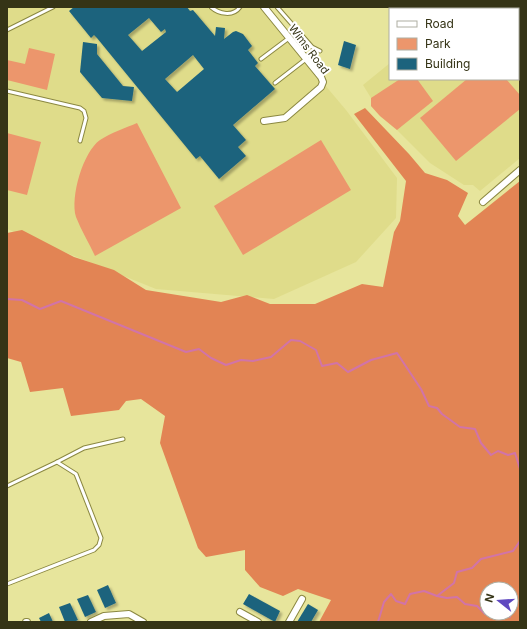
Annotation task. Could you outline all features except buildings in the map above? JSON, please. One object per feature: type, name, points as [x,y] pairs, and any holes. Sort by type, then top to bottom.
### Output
[{"type":"street","name":"Wims Road","points":[[264,7],[321,77],[322,82],[321,87],[285,118],[264,121]]},
{"type":"street","points":[[483,202],[520,170]]},
{"type":"street","points":[[289,622],[302,599]]},
{"type":"street","points":[[240,612],[258,622]]},
{"type":"street","points":[[91,622],[104,616],[129,614],[143,622]]},
{"type":"lane","points":[[7,30],[53,7]]},
{"type":"lane","points":[[211,7],[222,14],[230,14],[238,10],[240,7]]},
{"type":"lane","points":[[277,7],[312,47],[320,50]]},
{"type":"lane","points":[[261,59],[289,38]]},
{"type":"lane","points":[[275,83],[306,59]]},
{"type":"lane","points":[[7,91],[80,108],[84,111],[86,118],[80,142]]},
{"type":"lane","points":[[7,486],[84,448],[124,439]]},
{"type":"lane","points":[[7,584],[94,550],[99,545],[101,538],[76,474],[57,462]]},
{"type":"shaded area","points":[[7,7],[259,7],[346,110],[397,178],[396,218],[356,262],[274,299],[156,289],[7,229]]},
{"type":"shaded area","points":[[520,7],[520,158],[480,191],[473,185],[464,185],[430,163],[371,106],[371,98],[363,85],[389,64],[389,80],[519,80],[519,8],[395,8]]},
{"type":"shaded area","points":[[365,108],[425,173],[447,180],[468,193],[458,216],[465,225],[520,181],[520,622],[319,622],[331,600],[298,589],[283,596],[260,587],[245,570],[245,550],[206,557],[198,548],[160,443],[165,416],[141,399],[126,401],[119,410],[71,416],[63,388],[30,392],[21,362],[7,358],[7,233],[22,230],[74,257],[114,270],[146,290],[221,302],[247,295],[270,304],[315,304],[362,284],[383,287],[394,232],[400,221],[406,181],[354,114]]},
{"type":"green space","points":[[29,48],[55,54],[47,90],[7,80],[7,60],[25,64]]},
{"type":"green space","points":[[398,80],[418,80],[433,101],[397,130],[380,116],[371,106],[371,98]]},
{"type":"green space","points":[[466,80],[507,80],[520,95],[520,109],[456,161],[420,118]]},
{"type":"green space","points":[[137,123],[181,208],[95,256],[76,217],[75,198],[79,176],[88,154],[100,140]]},
{"type":"green space","points":[[7,133],[41,142],[27,195],[7,190]]},
{"type":"green space","points":[[321,140],[351,190],[243,255],[214,206]]},
{"type":"waterway","points":[[7,299],[22,300],[40,309],[61,301],[186,352],[199,349],[211,358],[226,365],[241,360],[253,361],[271,357],[291,340],[300,341],[316,350],[322,366],[337,363],[348,372],[371,360],[397,353],[421,389],[429,406],[437,408],[442,414],[460,427],[475,429],[481,443],[491,455],[498,451],[508,455],[515,453],[520,469]]},
{"type":"waterway","points":[[437,596],[454,583],[457,572],[472,568],[481,559],[513,551],[520,541]]},
{"type":"waterway","points":[[378,622],[384,602],[391,594],[396,601],[405,604],[410,594],[424,591],[447,598],[457,597],[465,604],[477,606],[479,608]]}]
